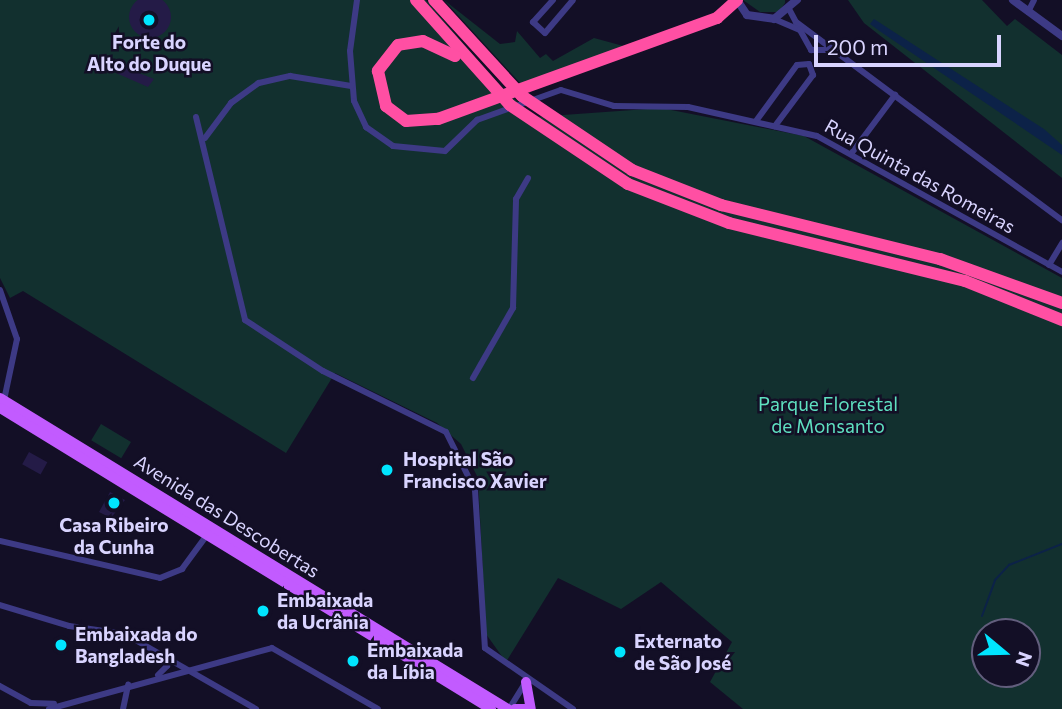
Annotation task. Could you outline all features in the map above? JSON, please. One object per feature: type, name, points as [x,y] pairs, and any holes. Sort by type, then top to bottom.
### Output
[{"type":"highway","points":[[416,0],[475,72],[540,129],[617,178],[678,206],[965,281],[1062,320]]},
{"type":"highway","points":[[434,0],[486,63],[548,117],[620,163],[700,198],[1017,284],[1062,301]]},
{"type":"highway","points":[[465,62],[429,42],[404,42],[380,66],[380,95],[400,118],[431,121],[717,18],[737,0]]},
{"type":"main road","name":"Avenida das Descobertas","points":[[1,402],[207,535],[491,709]]},
{"type":"main road","name":"Avenida das Descobertas","points":[[1,402],[508,709]]},
{"type":"main road","points":[[526,682],[531,709]]},
{"type":"main road","points":[[515,709],[525,709]]},
{"type":"street","points":[[205,138],[231,103],[259,83],[290,76],[351,86],[357,0]]},
{"type":"street","points":[[553,0],[533,22],[545,33],[573,0]]},
{"type":"street","points":[[737,0],[747,15],[774,19],[800,30],[815,51],[837,50]]},
{"type":"street","points":[[1013,0],[1062,36]]},
{"type":"street","points":[[1028,12],[1034,0]]},
{"type":"street","points":[[774,19],[792,3],[817,34],[1062,220]]},
{"type":"street","points":[[806,42],[817,34]]},
{"type":"street","points":[[756,121],[797,65],[809,64],[813,75],[775,126]]},
{"type":"street","name":"Rua Quinta das Romeiras","points":[[351,86],[360,117],[374,135],[407,150],[445,151],[477,120],[561,90],[614,106],[668,104],[817,136],[1062,272]]},
{"type":"street","points":[[851,154],[895,95]]},
{"type":"street","points":[[196,117],[205,138],[245,320],[323,370],[446,432],[463,457],[476,501],[482,639],[494,660],[573,709]]},
{"type":"street","points":[[473,378],[513,308],[516,199],[527,178]]},
{"type":"street","points":[[1049,265],[1062,243]]},
{"type":"street","points":[[0,290],[18,349],[1,402]]},
{"type":"street","points":[[0,541],[160,578],[182,569],[207,535]]},
{"type":"street","points":[[0,605],[69,626],[125,634],[256,709]]},
{"type":"street","points":[[0,686],[34,706],[52,706],[272,648],[378,709]]},
{"type":"street","points":[[152,679],[167,666],[156,651]]},
{"type":"street","points":[[508,709],[526,682]]},
{"type":"street","points":[[124,709],[128,685]]},
{"type":"green space","name":"Parque Florestal de Monsanto","points":[[0,0],[426,0],[500,86],[535,117],[661,108],[804,136],[1062,278],[1062,709],[743,709],[710,682],[732,642],[661,582],[621,609],[558,578],[506,662],[486,634],[478,478],[461,444],[437,423],[335,373],[286,453],[23,291],[10,298],[0,278]]},
{"type":"green space","points":[[444,0],[500,44],[515,42],[517,31],[540,58],[546,54],[553,61],[594,38],[627,47],[521,84]]},
{"type":"green space","points":[[743,0],[785,0],[785,3],[779,12],[760,12]]},
{"type":"green space","points":[[848,0],[982,0],[1007,26],[1015,19],[1062,55],[1062,178],[864,23]]},
{"type":"green space","points":[[101,424],[131,442],[121,458],[91,440]]},
{"type":"water","points":[[874,19],[1044,129],[1062,145],[1062,155],[881,32],[870,24]]},
{"type":"building","name":"Forte do Alto do Duque","points":[[150,-4],[165,2],[171,17],[165,32],[150,38],[135,32],[129,17],[135,2]]},
{"type":"building","points":[[119,65],[154,79],[148,87],[116,73]]},
{"type":"building","points":[[29,452],[47,462],[41,474],[22,464]]},
{"type":"building","name":"Casa Ribeiro da Cunha","points":[[110,492],[125,500],[111,518],[99,512]]},
{"type":"waterway","points":[[982,616],[995,580],[1009,565],[1062,544]]},
{"type":"place","name":"Forte do Alto do Duque","points":[[149,20]]},
{"type":"place","name":"Hospital São Francisco Xavier","points":[[387,470]]},
{"type":"place","name":"Casa Ribeiro da Cunha","points":[[114,503]]},
{"type":"place","name":"Embaixada da Ucrânia","points":[[263,611]]},
{"type":"place","name":"Embaixada do Bangladesh","points":[[61,645]]},
{"type":"place","name":"Externato de São José","points":[[620,652]]},
{"type":"place","name":"Embaixada da Líbia","points":[[353,661]]}]
